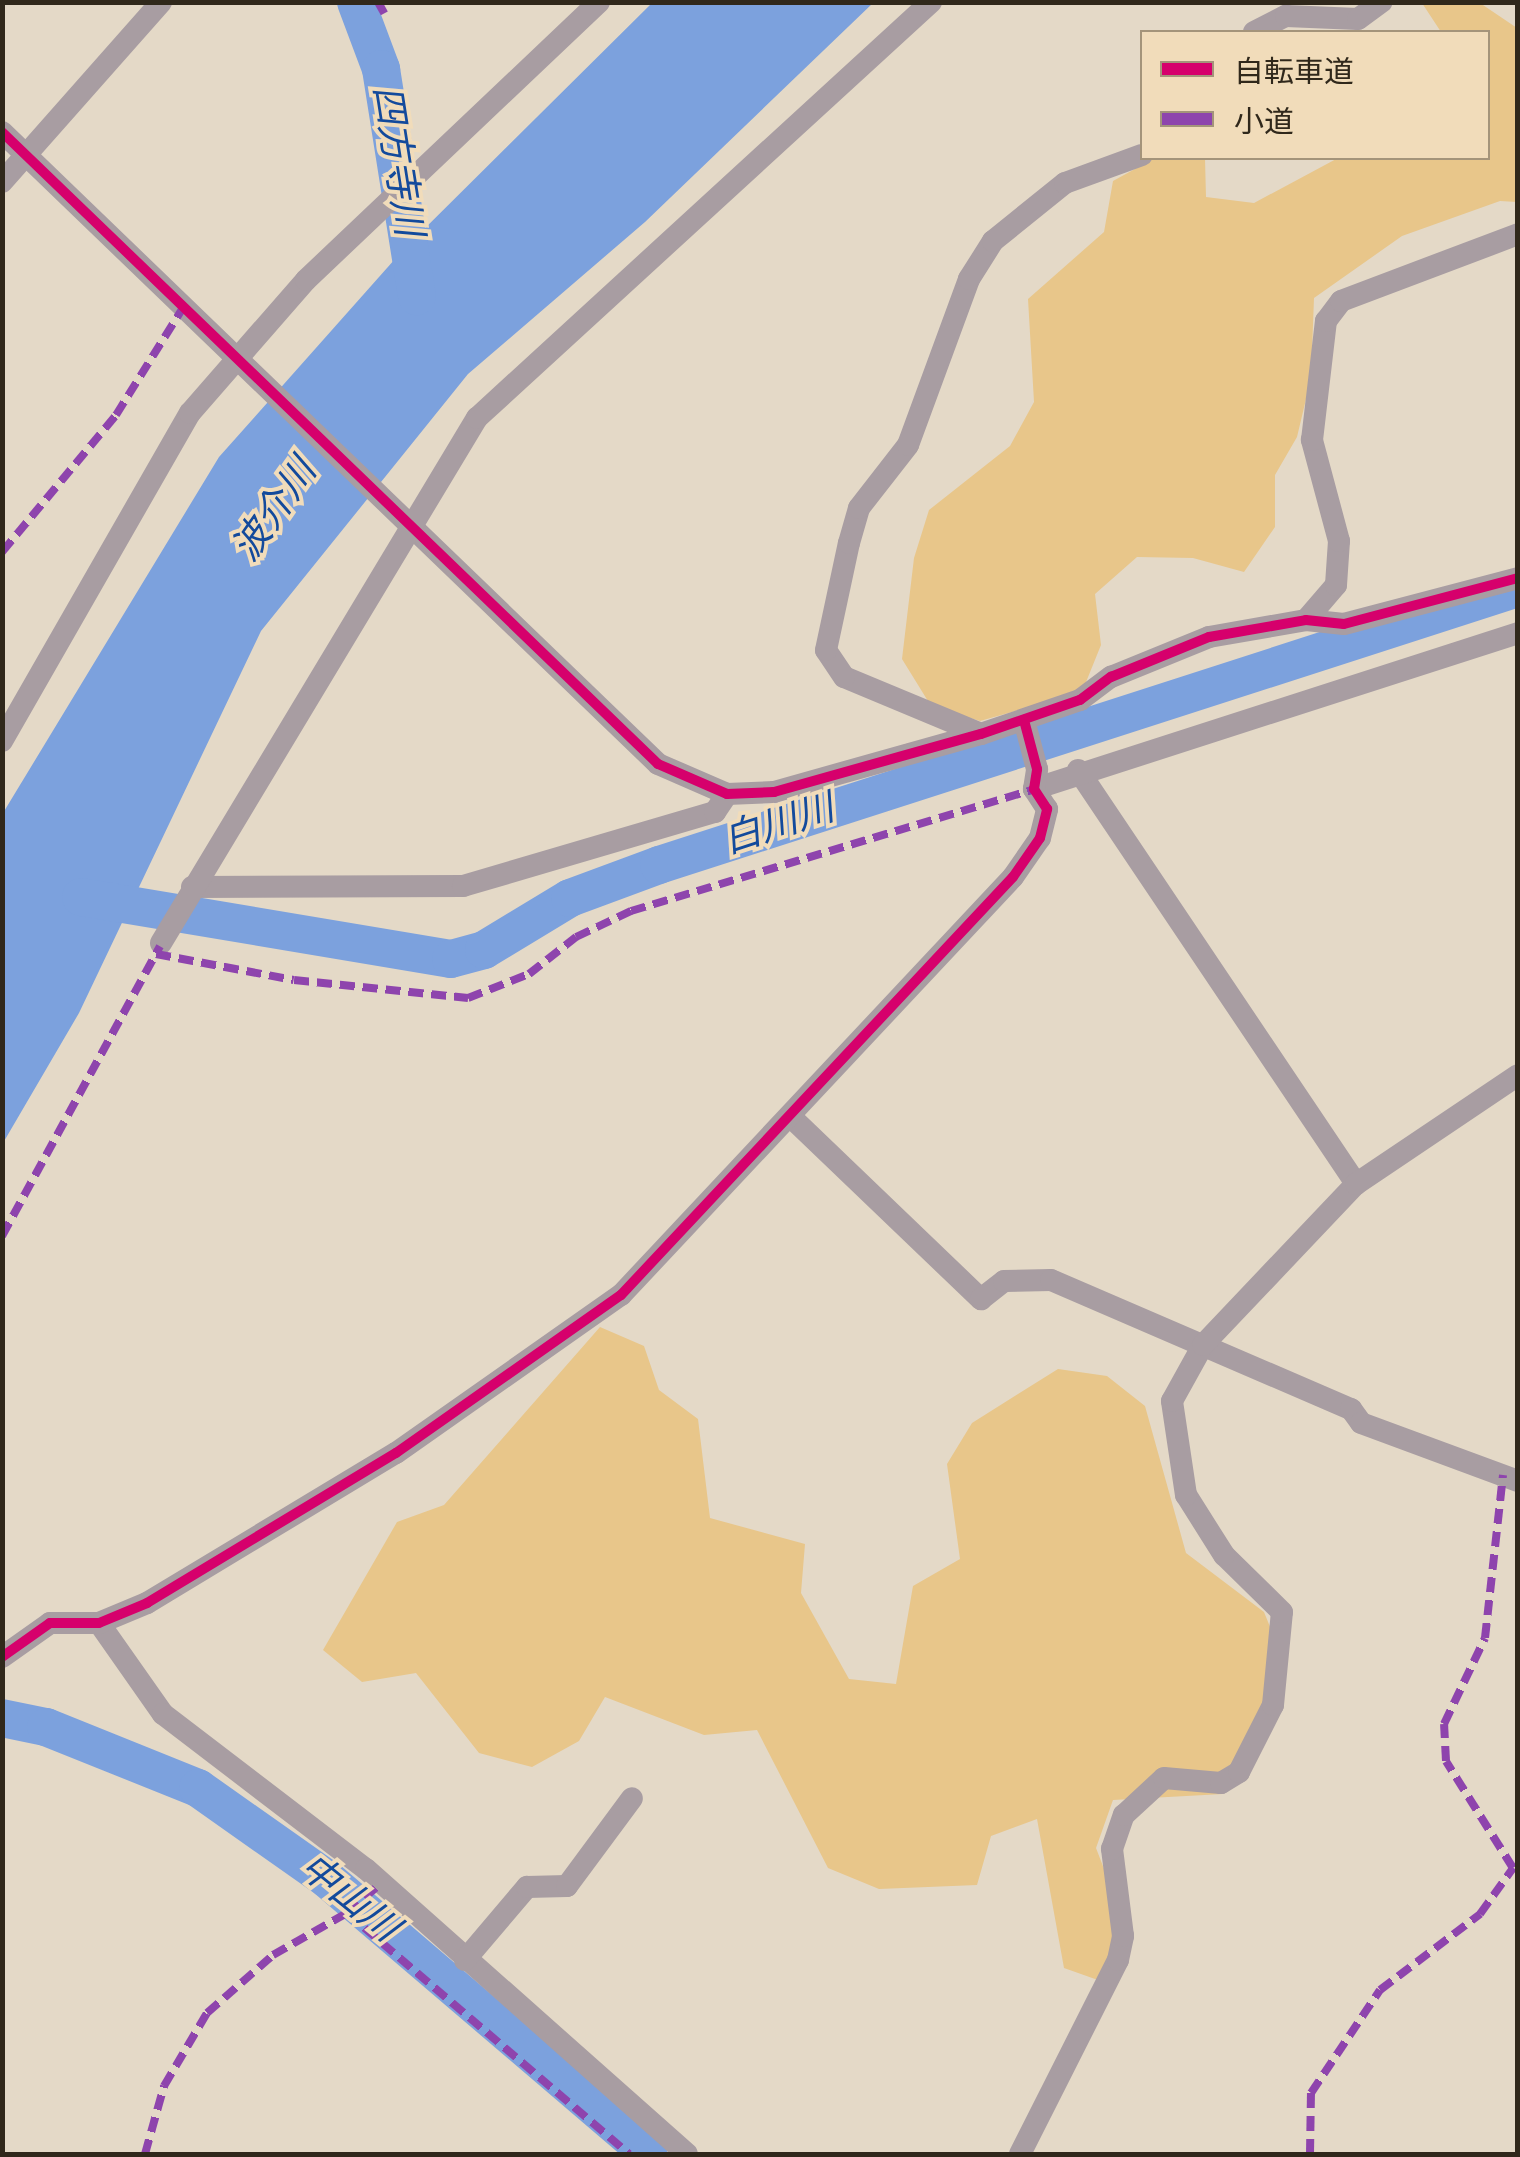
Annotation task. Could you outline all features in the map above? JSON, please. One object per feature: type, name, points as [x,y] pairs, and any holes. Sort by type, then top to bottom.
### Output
[{"type":"street","points":[[2,182],[161,2]]},
{"type":"street","points":[[2,741],[190,413],[245,368],[306,280],[598,2]]},
{"type":"street","points":[[161,944],[408,524],[477,418],[931,2]]},
{"type":"street","points":[[1258,30],[1286,16],[1358,19],[1381,2]]},
{"type":"street","points":[[2,132],[658,764],[727,794],[774,792],[981,734],[1025,727],[1209,637],[1306,620],[1344,624],[1518,578]]},
{"type":"street","points":[[981,734],[844,677],[826,650],[849,544],[859,508],[908,445],[969,279],[992,240],[1065,183],[1140,155]]},
{"type":"street","points":[[1306,620],[1336,585],[1339,541],[1312,440],[1326,321],[1359,293],[1518,234]]},
{"type":"street","points":[[1036,779],[1078,770],[1518,634]]},
{"type":"street","points":[[2,1657],[50,1623],[98,1623],[147,1603],[502,1383],[621,1294],[792,1118],[1012,877],[1040,838],[1046,809],[1025,727]]},
{"type":"street","points":[[1078,770],[1356,1184]]},
{"type":"street","points":[[192,886],[463,886],[715,812],[727,794]]},
{"type":"street","points":[[1020,2154],[1118,1960],[1124,1936],[1112,1849],[1124,1814],[1164,1778],[1221,1783],[1238,1772],[1273,1706],[1282,1612],[1224,1555],[1177,1465],[1172,1400],[1203,1345],[1356,1184],[1518,1075]]},
{"type":"street","points":[[792,1118],[981,1299],[1004,1281],[1051,1280],[1350,1409],[1362,1424],[1518,1481]]},
{"type":"street","points":[[98,1623],[162,1714],[366,1868],[687,2154]]},
{"type":"street","points":[[465,1960],[527,1887],[568,1886],[632,1798]]},
{"type":"shaded area","points":[[1422,3],[1480,3],[1517,28],[1517,202],[1500,201],[1402,236],[1314,298],[1311,378],[1297,437],[1275,475],[1275,527],[1244,572],[1193,558],[1137,557],[1095,594],[1101,645],[1082,692],[980,721],[931,706],[902,659],[914,558],[929,510],[1010,446],[1034,402],[1028,299],[1104,232],[1113,181],[1151,160],[1205,160],[1206,197],[1254,203],[1334,160],[1490,160],[1490,30],[1440,30]]},
{"type":"shaded area","points":[[600,1327],[644,1346],[659,1390],[698,1419],[710,1518],[805,1544],[801,1593],[849,1679],[896,1684],[913,1586],[960,1559],[947,1464],[972,1423],[1058,1369],[1107,1376],[1145,1406],[1186,1553],[1264,1612],[1281,1654],[1257,1753],[1223,1794],[1113,1800],[1096,1848],[1131,1939],[1112,1985],[1064,1968],[1037,1819],[991,1836],[977,1885],[879,1889],[828,1868],[757,1730],[704,1735],[605,1697],[579,1741],[532,1767],[479,1753],[416,1673],[362,1682],[323,1650],[397,1522],[444,1505]]},
{"type":"water","name":"波介川","points":[[652,3],[873,3],[645,222],[468,374],[261,631],[79,1013],[3,1143],[3,813],[219,457],[403,250]]},
{"type":"waterway","name":"四方寺川","points":[[356,2],[381,69],[417,296]]},
{"type":"waterway","name":"白川川","points":[[81,897],[451,959],[484,950],[570,898],[659,865],[1518,588]]},
{"type":"waterway","name":"中山川","points":[[2,1718],[46,1727],[198,1788],[327,1879],[649,2154]]},
{"type":"marked path","points":[[378,2],[384,13]]},
{"type":"marked path","points":[[2,552],[116,415],[184,306]]},
{"type":"marked path","points":[[156,954],[294,980],[468,998],[529,974],[576,937],[631,911],[1034,789]]},
{"type":"marked path","points":[[2,1236],[160,946]]},
{"type":"marked path","points":[[1310,2154],[1311,2093],[1380,1990],[1480,1914],[1513,1868],[1446,1761],[1444,1724],[1485,1638],[1503,1475]]},
{"type":"marked path","points":[[347,1913],[380,1884]]},
{"type":"marked path","points":[[145,2154],[164,2086],[207,2013],[273,1955],[347,1913],[629,2154]]},
{"type":"cycle path","points":[[2,132],[658,764],[727,794],[774,792],[981,734],[1080,700],[1111,677],[1209,637],[1306,620],[1344,624],[1518,578]]},
{"type":"cycle path","points":[[2,1657],[50,1623],[99,1623],[147,1603],[396,1453],[621,1295],[1013,877],[1040,838],[1047,809],[1034,789],[1037,769],[1024,720]]}]
